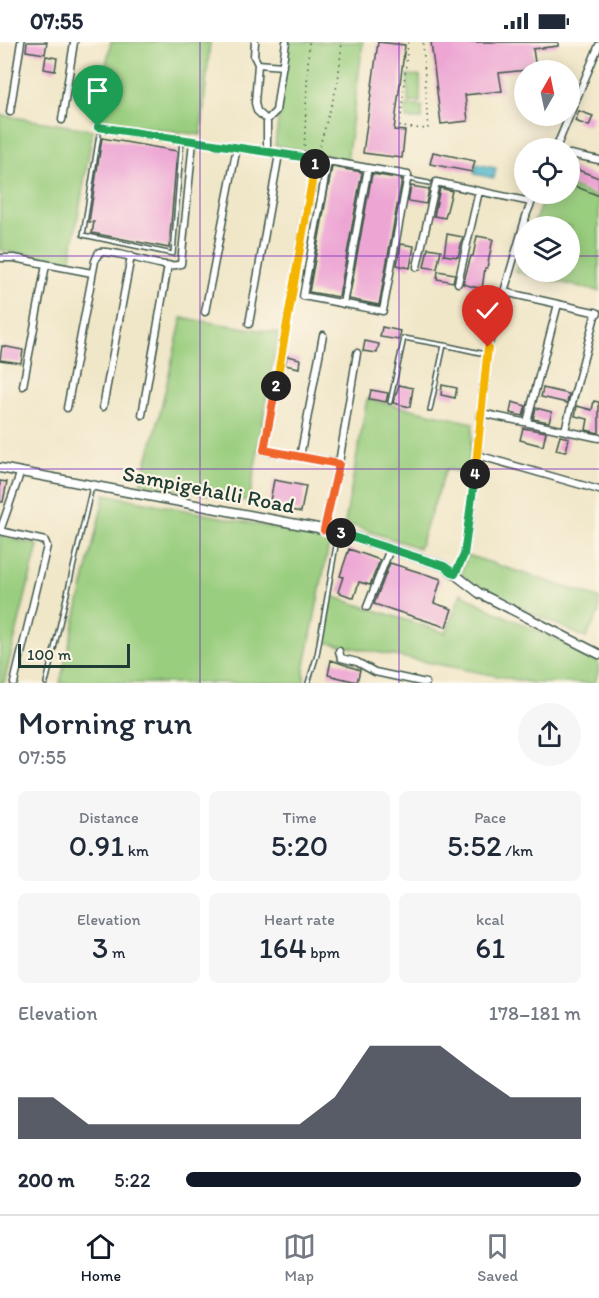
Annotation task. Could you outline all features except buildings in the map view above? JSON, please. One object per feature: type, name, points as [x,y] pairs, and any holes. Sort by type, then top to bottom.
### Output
[{"type":"street","points":[[10,112],[21,42]]},
{"type":"street","points":[[62,120],[74,42]]},
{"type":"street","points":[[255,42],[254,56],[258,64],[255,103],[257,111],[267,120]]},
{"type":"street","points":[[267,152],[267,120],[276,111],[286,42]]},
{"type":"street","points":[[560,138],[598,44]]},
{"type":"street","points":[[258,64],[283,66]]},
{"type":"street","points":[[98,127],[304,157],[328,161],[408,175],[383,311],[303,296],[328,161]]},
{"type":"street","points":[[67,408],[92,273],[99,252],[107,251],[173,267],[181,264],[184,254],[193,141]]},
{"type":"street","points":[[205,312],[237,147]]},
{"type":"street","points":[[249,324],[279,154]]},
{"type":"street","points":[[580,156],[599,160]]},
{"type":"street","points":[[316,159],[264,450],[339,464]]},
{"type":"street","points":[[343,304],[368,168]]},
{"type":"street","points":[[417,267],[436,182],[514,198]]},
{"type":"street","points":[[458,283],[479,191]]},
{"type":"street","points":[[455,574],[464,555],[487,355],[530,204]]},
{"type":"street","points":[[103,407],[131,256]]},
{"type":"street","points":[[0,258],[14,258],[92,273]]},
{"type":"street","points":[[23,386],[46,264]]},
{"type":"street","points":[[142,415],[168,265]]},
{"type":"street","points":[[504,292],[597,313],[565,430]]},
{"type":"street","points":[[527,422],[558,304]]},
{"type":"street","points":[[300,457],[323,335]]},
{"type":"street","points":[[324,530],[339,464],[357,353]]},
{"type":"street","points":[[481,413],[599,438]]},
{"type":"street","points":[[477,455],[599,490]]},
{"type":"street","name":"Sampigehalli Road","points":[[0,468],[339,532],[444,566],[479,593],[599,654]]},
{"type":"street","points":[[14,683],[47,546],[45,541],[0,531],[21,471]]},
{"type":"street","points":[[367,607],[390,549]]},
{"type":"street","points":[[339,651],[341,658],[375,672],[426,683]]},
{"type":"lane","points":[[99,135],[83,235],[173,254],[182,139]]},
{"type":"lane","points":[[407,179],[429,183]]},
{"type":"lane","points":[[390,402],[404,338],[487,355]]},
{"type":"lane","points":[[430,410],[444,345]]},
{"type":"lane","points":[[46,683],[93,485]]},
{"type":"lane","points":[[308,683],[317,655],[339,532]]},
{"type":"path","points":[[304,157],[309,42]]},
{"type":"path","points":[[316,159],[338,82],[342,42]]},
{"type":"path","points":[[408,42],[400,127],[428,129],[423,42]]},
{"type":"green space","points":[[111,42],[210,42],[201,135],[94,120]]},
{"type":"green space","points":[[288,42],[363,42],[347,160],[275,145]]},
{"type":"green space","points":[[408,75],[420,76],[420,102],[408,102]]},
{"type":"green space","points":[[406,106],[422,106],[422,119],[406,119]]},
{"type":"green space","points":[[0,115],[93,130],[70,262],[0,250]]},
{"type":"green space","points":[[580,190],[599,198],[599,291],[559,282],[580,282],[580,216],[537,216],[541,204],[580,204]]},
{"type":"green space","points":[[182,318],[278,333],[249,501],[140,484],[156,430]]},
{"type":"green space","points":[[367,399],[473,423],[468,474],[446,469],[419,548],[345,523]]},
{"type":"green space","points":[[105,494],[330,539],[304,670],[304,683],[60,683]]},
{"type":"green space","points":[[0,536],[38,545],[4,683],[0,683]]},
{"type":"green space","points":[[467,555],[599,598],[599,612],[586,638],[483,590],[461,575]]},
{"type":"green space","points":[[461,593],[489,609],[597,658],[599,668],[595,683],[533,683],[324,642],[331,596],[446,633]]},
{"type":"water","points":[[476,164],[496,168],[494,178],[474,174]]},
{"type":"route","points":[[98,127],[316,159],[264,450],[339,464],[324,530],[339,532],[444,566],[455,574],[464,555],[470,518],[488,347]]}]
